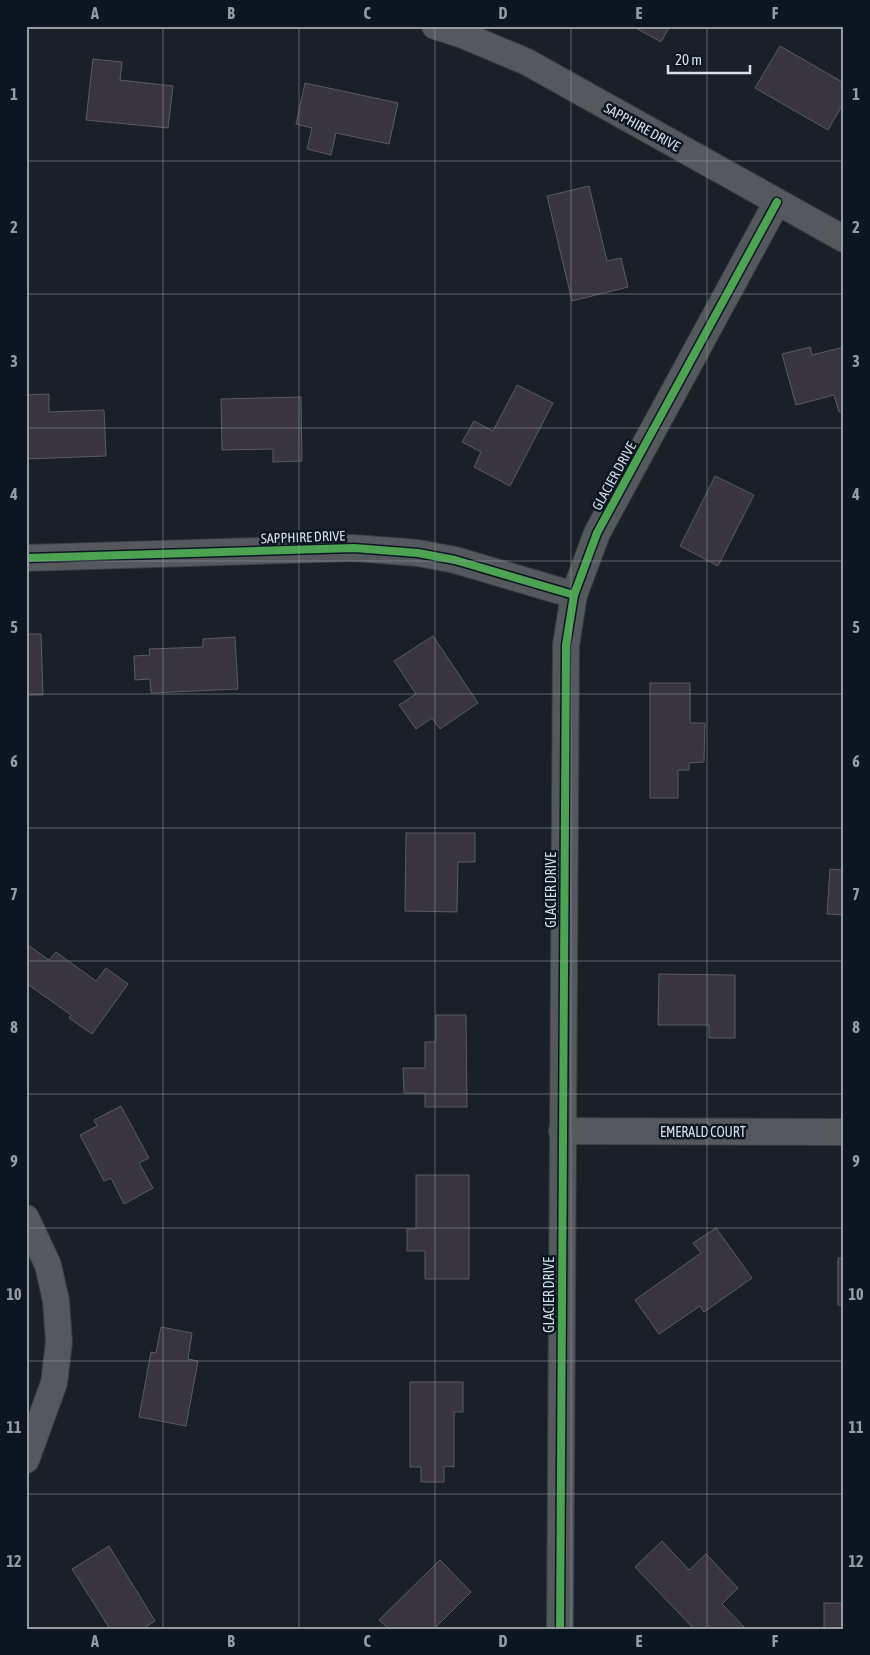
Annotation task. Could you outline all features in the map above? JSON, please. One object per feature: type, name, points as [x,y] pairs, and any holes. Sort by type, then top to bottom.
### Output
[{"type":"street","name":"SAPPHIRE DRIVE","points":[[435,26],[463,35],[527,62],[844,239]]},
{"type":"street","name":"GLACIER DRIVE","points":[[560,1629],[566,644],[574,595],[596,533],[777,202]]},
{"type":"street","name":"SAPPHIRE DRIVE","points":[[26,558],[354,548],[418,553],[455,560],[574,595]]},
{"type":"street","name":"EMERALD COURT","points":[[562,1131],[844,1132]]},
{"type":"street","points":[[26,1218],[48,1265],[56,1301],[59,1342],[54,1383],[26,1460]]},
{"type":"building","points":[[635,26],[670,26],[661,42]]},
{"type":"building","points":[[780,46],[844,83],[844,102],[828,130],[755,88]]},
{"type":"building","points":[[93,59],[122,62],[120,80],[173,86],[168,128],[86,120]]},
{"type":"building","points":[[305,83],[398,103],[389,144],[336,133],[331,155],[307,149],[312,128],[296,124]]},
{"type":"building","points":[[589,186],[607,261],[621,258],[628,287],[572,301],[547,196]]},
{"type":"building","points":[[810,347],[812,355],[844,347],[844,411],[839,412],[834,395],[796,405],[782,354]]},
{"type":"building","points":[[517,385],[553,403],[510,486],[474,467],[481,452],[462,442],[474,421],[493,431]]},
{"type":"building","points":[[49,394],[49,412],[104,410],[106,456],[26,459],[26,395]]},
{"type":"building","points":[[301,397],[302,461],[273,462],[273,449],[222,450],[221,399]]},
{"type":"building","points":[[715,476],[754,495],[718,566],[680,546]]},
{"type":"building","points":[[26,634],[41,634],[43,695],[26,695]]},
{"type":"building","points":[[433,636],[478,703],[440,729],[432,718],[416,729],[399,705],[416,694],[394,661]]},
{"type":"building","points":[[235,637],[238,689],[151,693],[150,679],[135,680],[134,656],[150,655],[149,649],[203,647],[203,639]]},
{"type":"building","points":[[650,683],[690,683],[690,723],[705,723],[704,762],[689,763],[689,770],[678,770],[678,798],[650,798]]},
{"type":"building","points":[[406,833],[475,833],[475,862],[458,862],[457,912],[405,911]]},
{"type":"building","points":[[830,869],[844,870],[844,915],[827,914]]},
{"type":"building","points":[[28,945],[49,960],[56,952],[96,981],[106,968],[128,984],[92,1034],[69,1018],[71,1015],[26,983],[26,948]]},
{"type":"building","points":[[659,974],[735,975],[735,1038],[709,1038],[709,1025],[658,1025]]},
{"type":"building","points":[[436,1015],[466,1015],[467,1107],[425,1107],[425,1093],[404,1093],[403,1068],[425,1068],[425,1042],[436,1042]]},
{"type":"building","points":[[121,1106],[149,1158],[139,1163],[153,1188],[124,1204],[111,1178],[104,1181],[80,1135],[97,1126],[94,1120]]},
{"type":"building","points":[[416,1175],[469,1175],[469,1279],[425,1279],[425,1251],[407,1251],[407,1229],[416,1229]]},
{"type":"building","points":[[716,1228],[752,1278],[704,1312],[700,1306],[659,1334],[635,1300],[701,1253],[693,1243]]},
{"type":"building","points":[[838,1258],[844,1258],[844,1305],[838,1305]]},
{"type":"building","points":[[161,1327],[192,1333],[188,1359],[198,1361],[186,1426],[139,1417],[151,1352],[156,1353]]},
{"type":"building","points":[[410,1382],[463,1382],[463,1412],[454,1412],[454,1467],[444,1466],[444,1482],[421,1482],[421,1467],[410,1467]]},
{"type":"building","points":[[662,1541],[689,1570],[706,1554],[738,1588],[722,1604],[746,1629],[694,1629],[635,1567]]},
{"type":"building","points":[[109,1546],[155,1621],[142,1629],[110,1629],[72,1569]]},
{"type":"building","points":[[440,1560],[471,1592],[434,1629],[385,1629],[387,1627],[379,1620]]},
{"type":"building","points":[[824,1603],[844,1603],[844,1629],[824,1629]]},
{"type":"cycle path","points":[[560,1629],[566,645],[574,595],[597,533],[777,202]]},
{"type":"cycle path","points":[[26,558],[354,548],[418,553],[455,560],[574,595]]}]
